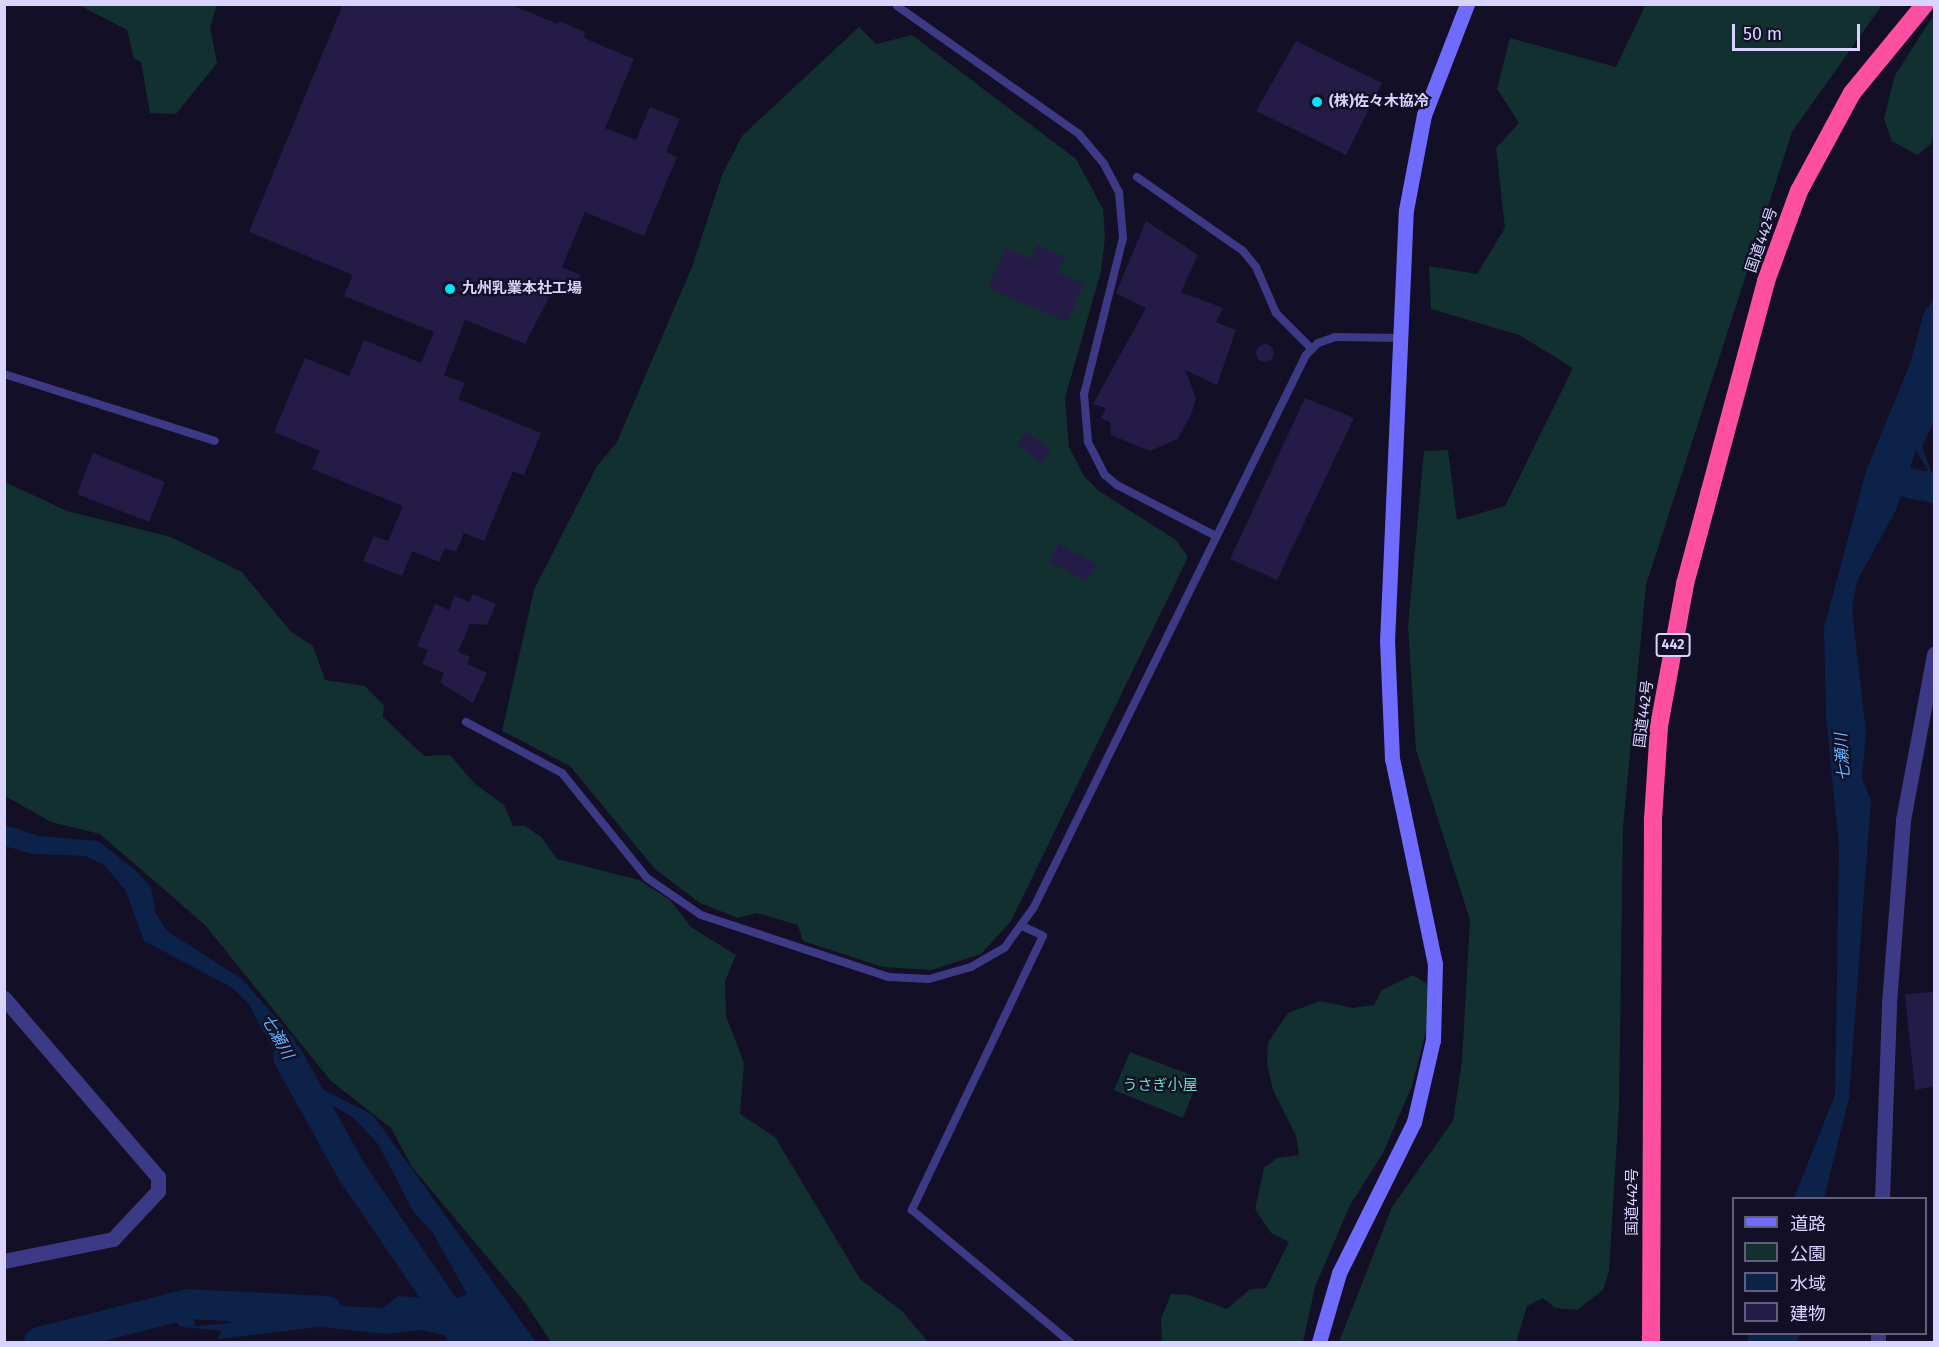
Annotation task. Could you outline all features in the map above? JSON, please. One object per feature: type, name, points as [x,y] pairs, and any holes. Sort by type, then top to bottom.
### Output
[{"type":"highway","name":"国道442号","points":[[1651,1342],[1653,819],[1659,726],[1685,584],[1766,281],[1798,191],[1852,93],[1925,4]]},
{"type":"street","points":[[1319,1342],[1339,1273],[1414,1122],[1436,1021],[1433,948],[1395,778],[1387,706],[1406,210],[1416,151],[1433,84],[1467,4]]},
{"type":"street","points":[[1882,1197],[1889,1003],[1902,830],[1935,654]]},
{"type":"street","points":[[4,998],[158,1177],[158,1191],[112,1239],[4,1261]]},
{"type":"lane","points":[[897,6],[1079,134],[1104,164],[1119,192],[1123,238],[1084,394],[1088,442],[1098,464],[1117,485],[1216,536]]},
{"type":"lane","points":[[1137,177],[1243,251],[1256,267],[1276,313],[1312,349]]},
{"type":"lane","points":[[466,722],[562,773],[661,891],[721,924],[908,980],[929,980],[971,967],[1005,947],[1022,926],[1312,349],[1345,336],[1401,339]]},
{"type":"lane","points":[[4,374],[215,441]]},
{"type":"lane","points":[[1022,926],[1043,936],[912,1210],[1070,1342]]},
{"type":"green space","points":[[1646,4],[1882,5],[1792,132],[1646,585],[1623,827],[1619,1107],[1609,1271],[1603,1290],[1577,1310],[1555,1308],[1543,1298],[1527,1306],[1516,1342],[1339,1342],[1392,1207],[1453,1121],[1462,1061],[1470,920],[1416,750],[1408,626],[1424,451],[1448,450],[1457,520],[1505,506],[1573,368],[1519,335],[1431,309],[1429,266],[1477,274],[1505,228],[1496,148],[1519,123],[1497,89],[1510,38],[1616,67]]},
{"type":"green space","points":[[79,5],[217,5],[210,28],[217,63],[176,114],[150,113],[141,62],[134,59],[127,30]]},
{"type":"green space","points":[[1934,15],[1934,132],[1931,144],[1917,155],[1892,141],[1884,119],[1895,75]]},
{"type":"green space","points":[[859,27],[876,44],[912,35],[1076,159],[1103,209],[1105,238],[1101,271],[1065,398],[1069,447],[1084,476],[1099,491],[1176,540],[1188,557],[1011,921],[981,954],[931,970],[883,967],[803,941],[798,925],[757,913],[738,918],[700,903],[655,869],[570,766],[502,731],[534,590],[597,466],[617,442],[692,267],[722,175],[742,136]]},
{"type":"green space","points":[[5,482],[67,511],[171,537],[242,572],[291,632],[313,646],[325,680],[365,686],[384,706],[383,717],[424,756],[450,755],[475,784],[504,805],[513,826],[525,826],[541,837],[557,859],[639,880],[670,900],[691,927],[736,955],[725,981],[726,1016],[744,1063],[740,1114],[775,1137],[860,1279],[902,1311],[928,1342],[551,1342],[524,1301],[412,1167],[391,1128],[331,1081],[205,925],[100,834],[51,822],[5,796]]},
{"type":"green space","points":[[1413,975],[1426,983],[1434,1001],[1412,1086],[1383,1153],[1350,1205],[1315,1287],[1303,1342],[1162,1342],[1161,1319],[1171,1294],[1189,1295],[1227,1309],[1250,1289],[1266,1288],[1289,1242],[1271,1233],[1255,1209],[1264,1168],[1277,1158],[1299,1155],[1296,1136],[1273,1090],[1267,1063],[1268,1043],[1279,1026],[1288,1013],[1320,1001],[1353,1008],[1374,1005],[1382,990]]},
{"type":"green space","name":"うさぎ小屋","points":[[1130,1052],[1199,1078],[1183,1118],[1114,1090]]},
{"type":"water","points":[[1934,300],[1934,422],[1922,446],[1934,481],[1916,450],[1896,510],[1857,581],[1852,609],[1866,732],[1862,779],[1871,800],[1849,1098],[1824,1197],[1794,1197],[1835,1095],[1839,846],[1826,717],[1824,628],[1866,471],[1910,364],[1924,312]]},
{"type":"water","points":[[5,825],[39,836],[98,841],[135,870],[151,887],[155,912],[167,931],[242,979],[295,1040],[297,1051],[289,1055],[320,1088],[373,1115],[536,1342],[474,1342],[422,1330],[386,1334],[320,1327],[217,1339],[222,1331],[181,1327],[171,1317],[143,1324],[147,1316],[170,1305],[141,1310],[136,1306],[164,1296],[180,1295],[182,1319],[194,1318],[195,1326],[224,1324],[302,1304],[383,1308],[398,1296],[454,1300],[467,1294],[433,1233],[413,1211],[378,1144],[353,1117],[301,1089],[283,1068],[249,1004],[231,987],[144,941],[126,891],[104,865],[85,856],[32,854],[5,846]]},
{"type":"water","points":[[1748,1335],[1800,1335],[1797,1342],[1748,1342]]},
{"type":"building","name":"九州乳業本社工場","points":[[343,4],[509,4],[558,24],[559,21],[585,32],[584,38],[634,59],[605,128],[636,140],[650,107],[680,119],[666,152],[677,157],[644,236],[585,212],[562,267],[580,275],[572,293],[555,286],[525,344],[465,320],[444,375],[465,383],[458,399],[541,433],[524,475],[513,471],[484,541],[464,533],[456,552],[445,548],[439,562],[412,551],[402,576],[363,561],[374,536],[388,541],[403,506],[312,469],[320,451],[274,432],[305,358],[349,376],[364,340],[421,363],[434,332],[344,296],[353,275],[249,232]]},
{"type":"building","name":"(株)佐々木協冷","points":[[1296,41],[1382,83],[1346,155],[1256,111]]},
{"type":"building","points":[[1146,221],[1198,255],[1181,292],[1223,308],[1216,322],[1236,330],[1217,385],[1185,370],[1196,398],[1192,412],[1178,439],[1150,451],[1111,435],[1110,422],[1101,418],[1106,408],[1093,404],[1146,308],[1116,293]]},
{"type":"building","points":[[1037,245],[1065,257],[1058,273],[1084,284],[1067,322],[988,288],[1005,248],[1030,259]]},
{"type":"building","points":[[1265,344],[1271,347],[1274,353],[1271,359],[1265,362],[1259,359],[1256,353],[1259,347]]},
{"type":"building","points":[[1305,398],[1354,418],[1277,580],[1230,559]]},
{"type":"building","points":[[1026,432],[1051,451],[1042,463],[1017,445]]},
{"type":"building","points":[[93,453],[165,482],[149,522],[77,494]]},
{"type":"building","points":[[1059,544],[1097,565],[1087,582],[1049,561]]},
{"type":"building","points":[[473,594],[496,604],[487,625],[470,624],[458,652],[470,657],[467,664],[487,673],[473,703],[440,683],[444,673],[422,664],[428,650],[417,646],[435,604],[449,610],[455,596],[469,602]]},
{"type":"building","points":[[1935,992],[1935,1086],[1915,1090],[1905,994]]},
{"type":"waterway","points":[[1889,479],[1934,488]]},
{"type":"waterway","name":"七瀬川","points":[[288,1057],[352,1172],[468,1342]]},
{"type":"waterway","points":[[39,1342],[188,1304],[327,1311]]},
{"type":"place","name":"(株)佐々木協冷","points":[[1317,102]]},
{"type":"place","name":"九州乳業本社工場","points":[[450,289]]}]
